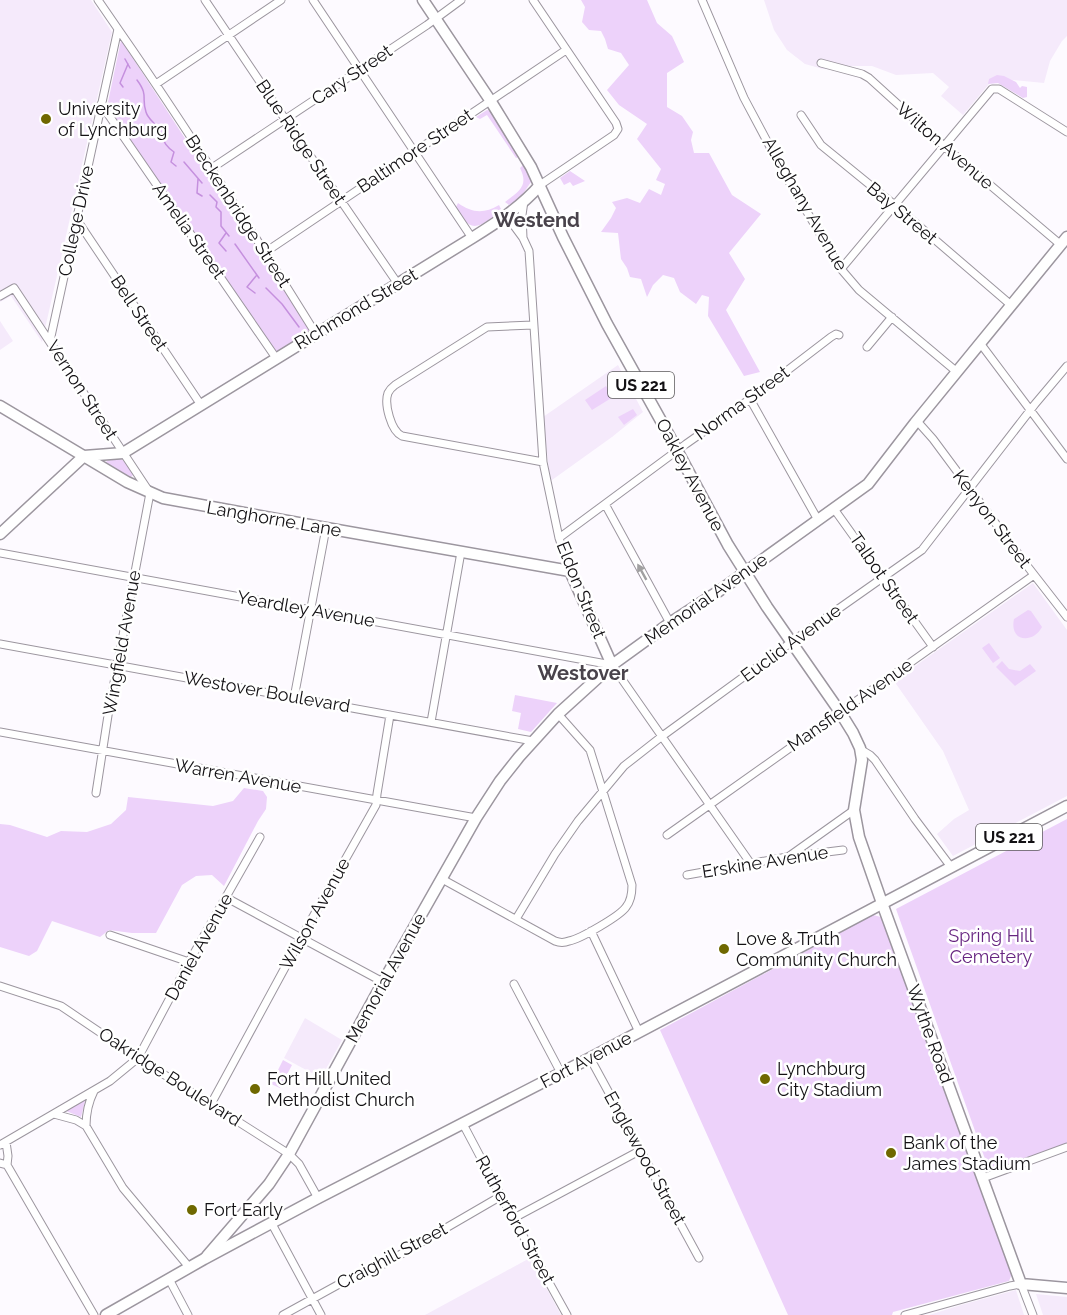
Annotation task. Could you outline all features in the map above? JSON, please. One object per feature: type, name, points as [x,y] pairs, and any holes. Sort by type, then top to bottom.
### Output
[{"type":"main road","name":"Oakley Avenue","points":[[423,0],[520,147],[607,324],[744,573],[840,712],[860,748]]},
{"type":"main road","name":"Richmond Street","points":[[84,456],[123,453],[472,238],[506,215],[540,185]]},
{"type":"main road","name":"Memorial Avenue","points":[[204,1259],[269,1184],[289,1154],[382,982],[476,818],[533,741],[558,714],[612,665],[868,484],[1064,241]]},
{"type":"main road","name":"Langhorne Lane","points":[[2,409],[127,482],[163,498],[570,571]]},
{"type":"main road","points":[[0,534],[84,456]]},
{"type":"main road","name":"Eldon Street","points":[[570,571],[612,665]]},
{"type":"main road","name":"Wythe Road","points":[[860,748],[861,772],[854,810],[860,837],[1021,1284]]},
{"type":"main road","name":"Fort Avenue","points":[[106,1315],[318,1198],[590,1058],[1067,806]]},
{"type":"main road","points":[[1021,1284],[1067,1288]]},
{"type":"street","name":"Blue Ridge Street","points":[[205,0],[398,284]]},
{"type":"street","points":[[156,84],[282,0]]},
{"type":"street","points":[[313,0],[472,238]]},
{"type":"street","name":"Cary Street","points":[[212,168],[461,0]]},
{"type":"street","points":[[533,0],[566,50]]},
{"type":"street","name":"Alleghany Avenue","points":[[702,0],[744,98],[785,176],[841,269],[859,290],[957,372]]},
{"type":"street","points":[[102,2],[118,28]]},
{"type":"street","name":"Breckenbridge Street","points":[[118,28],[212,168],[316,334]]},
{"type":"street","name":"College Drive","points":[[50,342],[118,28]]},
{"type":"street","name":"Baltimore Street","points":[[264,253],[566,50]]},
{"type":"street","name":"Richmond Street","points":[[540,185],[614,135],[618,129],[566,50]]},
{"type":"street","name":"Wilton Avenue","points":[[821,63],[869,78],[944,146],[1064,241]]},
{"type":"street","points":[[841,269],[994,88],[1067,132]]},
{"type":"street","name":"Amelia Street","points":[[101,104],[276,358]]},
{"type":"street","name":"Bay Street","points":[[801,115],[821,145],[1011,305]]},
{"type":"street","name":"Eldon Street","points":[[523,238],[524,200]]},
{"type":"street","name":"Eldon Street","points":[[506,215],[523,238],[529,251],[543,462],[559,538],[570,571]]},
{"type":"street","name":"Bell Street","points":[[77,220],[201,405]]},
{"type":"street","name":"Vernon Street","points":[[0,296],[14,288],[150,493]]},
{"type":"street","points":[[867,346],[892,316]]},
{"type":"street","points":[[533,325],[487,327],[394,385],[389,391],[387,401],[393,427],[398,435],[543,462]]},
{"type":"street","name":"Norma Street","points":[[559,538],[831,337],[839,335]]},
{"type":"street","points":[[980,343],[1067,459]]},
{"type":"street","name":"Euclid Avenue","points":[[516,920],[578,820],[624,766],[883,576],[922,550],[1067,366]]},
{"type":"street","points":[[750,399],[818,520]]},
{"type":"street","name":"Kenyon Street","points":[[917,421],[1067,617]]},
{"type":"street","name":"Wingfield Avenue","points":[[96,793],[150,493]]},
{"type":"street","points":[[605,504],[670,623]]},
{"type":"street","name":"Talbot Street","points":[[834,509],[933,646]]},
{"type":"street","points":[[294,698],[326,528]]},
{"type":"street","points":[[431,722],[460,552]]},
{"type":"street","name":"Yeardley Avenue","points":[[0,553],[612,665]]},
{"type":"street","name":"Mansfield Avenue","points":[[667,835],[1034,575]]},
{"type":"street","name":"Westover Boulevard","points":[[0,644],[533,741]]},
{"type":"street","name":"Eldon Street","points":[[612,665],[751,864]]},
{"type":"street","points":[[442,879],[559,943],[571,941],[591,931],[622,913],[628,905],[632,885],[590,750],[558,714]]},
{"type":"street","name":"Wilson Avenue","points":[[211,1104],[376,805],[390,715]]},
{"type":"street","name":"Warren Avenue","points":[[0,732],[476,818]]},
{"type":"street","name":"Oakley Avenue","points":[[860,748],[876,760],[951,867]]},
{"type":"street","points":[[787,857],[854,810]]},
{"type":"street","name":"Daniel Avenue","points":[[138,1058],[260,837]]},
{"type":"street","name":"Erskine Avenue","points":[[687,875],[787,857],[843,850]]},
{"type":"street","points":[[227,898],[382,982]]},
{"type":"street","points":[[591,931],[639,1032]]},
{"type":"street","points":[[110,935],[189,962]]},
{"type":"street","points":[[514,984],[561,1073]]},
{"type":"street","name":"Oakridge Boulevard","points":[[0,986],[61,1006],[289,1154],[299,1164],[318,1198]]},
{"type":"street","points":[[94,1315],[3,1164],[8,1156],[3,1143],[110,1081],[138,1058]]},
{"type":"street","name":"Englewood Street","points":[[590,1058],[699,1258]]},
{"type":"street","points":[[86,1126],[86,1114],[94,1090]]},
{"type":"street","points":[[54,1114],[76,1120],[86,1126],[123,1188],[189,1268]]},
{"type":"street","name":"Rutherford Street","points":[[463,1124],[567,1315]]},
{"type":"street","points":[[983,1178],[1067,1148]]},
{"type":"street","points":[[514,1218],[641,1150]]},
{"type":"street","name":"Craighill Street","points":[[283,1315],[343,1282],[384,1264],[501,1196]]},
{"type":"street","points":[[272,1224],[321,1315]]},
{"type":"street","points":[[169,1279],[188,1315]]},
{"type":"street","points":[[905,1315],[1021,1284]]},
{"type":"street","name":"Wythe Road","points":[[1021,1284],[1033,1315]]},
{"type":"shaded area","name":"University of Lynchburg","points":[[0,0],[91,0],[112,32],[42,342],[11,296],[0,302]]},
{"type":"shaded area","points":[[764,0],[1067,0],[1067,36],[1050,61],[1044,83],[994,78],[963,115],[941,96],[949,87],[933,73],[896,75],[872,66],[823,69],[805,64],[787,50],[774,30]]},
{"type":"shaded area","points":[[0,321],[13,341],[0,350]]},
{"type":"shaded area","points":[[618,365],[643,412],[612,437],[552,480],[550,479],[543,417]]},
{"type":"shaded area","points":[[1033,583],[1067,630],[1067,796],[953,856],[937,834],[969,810],[943,751],[894,681]]},
{"type":"shaded area","points":[[305,1018],[342,1040],[321,1078],[284,1058]]},
{"type":"shaded area","points":[[530,1258],[561,1315],[425,1315]]},
{"type":"shaded area","points":[[1016,1290],[1024,1315],[929,1315],[961,1305]]},
{"type":"shaded area","points":[[1036,1294],[1067,1297],[1067,1315],[1043,1315]]},
{"type":"green space","points":[[581,0],[647,0],[657,23],[672,36],[684,62],[667,73],[667,107],[682,116],[693,132],[691,140],[694,153],[709,153],[732,195],[761,214],[729,253],[745,279],[726,310],[760,372],[744,376],[708,316],[709,297],[702,295],[696,304],[680,292],[674,278],[663,275],[653,285],[647,297],[641,279],[630,277],[621,259],[618,233],[601,232],[616,208],[612,202],[627,198],[640,203],[649,189],[661,195],[665,184],[656,180],[661,169],[637,139],[647,124],[619,105],[607,90],[629,65],[621,53],[608,49],[601,31],[589,30],[582,22],[585,7]]},
{"type":"green space","points":[[121,40],[311,332],[277,354],[107,107]]},
{"type":"green space","points":[[997,75],[1016,82],[1020,88],[1027,87],[1027,97],[1023,98],[998,83],[988,84],[989,79]]},
{"type":"green space","points":[[487,110],[491,111],[521,156],[516,158],[487,115],[480,119],[476,117]]},
{"type":"green space","points":[[525,163],[532,180],[520,198],[509,205],[505,202],[523,184],[523,174],[520,168]]},
{"type":"green space","points":[[570,171],[585,181],[573,186],[570,182],[564,185],[560,178]]},
{"type":"green space","points":[[458,203],[468,209],[478,211],[499,205],[501,209],[496,215],[474,226],[463,218],[456,207]]},
{"type":"green space","points":[[606,386],[613,397],[592,410],[585,400]]},
{"type":"green space","points":[[633,409],[637,415],[624,425],[618,417]]},
{"type":"green space","points":[[109,459],[125,461],[134,474],[129,479],[106,465]]},
{"type":"green space","points":[[1028,610],[1042,627],[1033,636],[1023,638],[1015,632],[1014,619]]},
{"type":"green space","points":[[989,643],[1000,658],[993,663],[982,648]]},
{"type":"green space","points":[[1002,661],[1009,669],[1020,671],[1030,664],[1036,671],[1015,686],[996,667]]},
{"type":"green space","points":[[515,695],[557,703],[531,732],[518,729],[521,713],[512,711]]},
{"type":"green space","points":[[244,788],[263,791],[267,797],[266,809],[224,886],[212,875],[196,876],[182,885],[156,933],[109,930],[100,937],[52,921],[37,951],[29,956],[0,947],[0,824],[47,837],[61,831],[87,832],[111,824],[126,810],[128,797],[213,806],[233,801]]},
{"type":"green space","name":"Spring Hill Cemetery","points":[[1067,819],[1067,1144],[990,1173],[896,909]]},
{"type":"green space","points":[[873,915],[881,917],[887,924],[1013,1271],[1009,1281],[893,1312],[892,1315],[788,1315],[660,1030]]},
{"type":"green space","points":[[283,1060],[292,1065],[280,1088],[271,1084]]},
{"type":"green space","points":[[84,1100],[81,1117],[66,1111],[66,1109]]},
{"type":"waterway","points":[[125,59],[130,68]]},
{"type":"waterway","points":[[123,87],[120,83],[128,64]]},
{"type":"waterway","points":[[137,80],[144,93],[147,114],[167,146],[174,152],[171,162],[176,166]]},
{"type":"waterway","points":[[184,162],[202,183]]},
{"type":"waterway","points":[[198,179],[197,193],[202,196]]},
{"type":"waterway","points":[[210,195],[217,202],[216,207],[221,212],[221,226],[229,236]]},
{"type":"waterway","points":[[226,233],[219,243],[226,251]]},
{"type":"waterway","points":[[235,244],[259,278]]},
{"type":"waterway","points":[[255,293],[247,287],[256,276]]},
{"type":"waterway","points":[[266,288],[282,304],[299,327]]},
{"type":"place","name":"University of Lynchburg","points":[[46,119]]},
{"type":"place","name":"Love & Truth Community Church","points":[[724,949]]},
{"type":"place","name":"Lynchburg City Stadium","points":[[765,1079]]},
{"type":"place","name":"Fort Hill United Methodist Church","points":[[255,1089]]},
{"type":"place","name":"Bank of the James Stadium","points":[[891,1153]]},
{"type":"place","name":"Fort Early","points":[[192,1210]]},
{"type":"district","name":"Westend","points":[[537,220]]},
{"type":"district","name":"Westover","points":[[583,673]]}]
